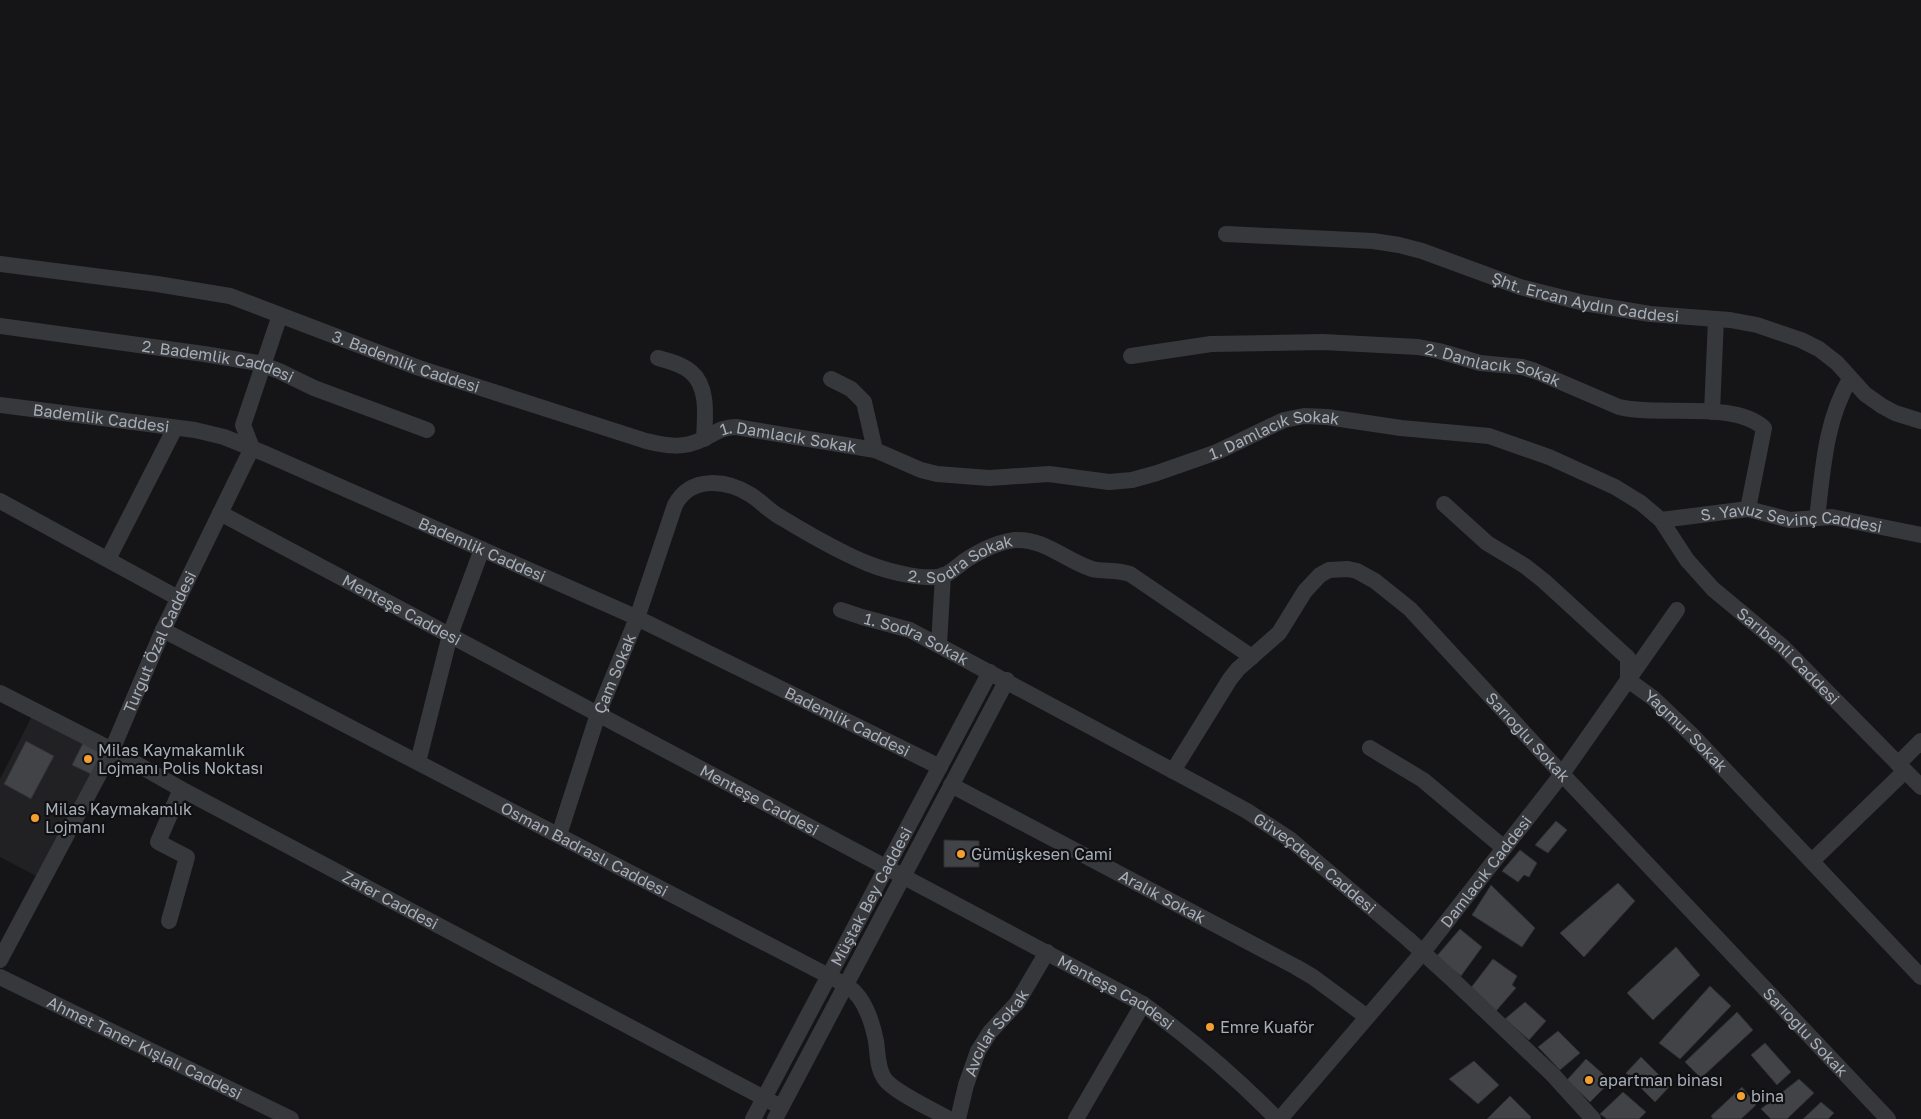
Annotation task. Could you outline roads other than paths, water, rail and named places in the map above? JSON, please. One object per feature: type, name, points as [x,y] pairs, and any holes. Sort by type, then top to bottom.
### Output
[{"type":"street","name":"Şht. Ercan Aydın Caddesi","points":[[1226,234],[1373,241],[1399,245],[1422,251],[1520,287],[1576,301],[1641,313],[1716,319],[1757,325],[1801,340],[1819,349],[1836,363],[1865,394],[1882,406],[1896,413],[1921,420]]},
{"type":"street","name":"3. Bademlik Caddesi","points":[[0,264],[157,284],[218,294],[244,301],[419,368],[646,442],[676,446],[692,444],[704,439]]},
{"type":"street","points":[[252,448],[243,425],[280,315]]},
{"type":"street","points":[[1712,412],[1716,319]]},
{"type":"street","name":"2. Bademlik Caddesi","points":[[0,326],[263,364],[314,388],[427,430]]},
{"type":"street","name":"2. Damlacık Sokak","points":[[1131,356],[1211,344],[1258,342],[1323,342],[1418,347],[1480,363],[1522,367],[1619,407],[1633,410],[1712,412],[1735,415],[1751,419],[1764,428],[1748,509]]},
{"type":"street","points":[[658,358],[677,364],[690,371],[700,382],[704,397],[704,439]]},
{"type":"street","name":"1. Damlacık Sokak","points":[[831,379],[850,389],[864,402],[875,450]]},
{"type":"street","points":[[1817,518],[1831,421],[1840,396],[1850,379]]},
{"type":"street","name":"Bademlik Caddesi","points":[[0,405],[213,433],[252,448],[637,618],[940,767]]},
{"type":"street","name":"1. Damlacık Sokak","points":[[704,439],[723,428],[736,427],[875,450],[921,470],[937,474],[989,478],[1049,474],[1117,481],[1132,480],[1157,473],[1217,452],[1284,420],[1304,416],[1327,417],[1401,428],[1478,434],[1502,440],[1549,457],[1607,484],[1641,503],[1661,520]]},
{"type":"street","points":[[108,559],[175,428]]},
{"type":"street","name":"Turgut Özal Caddesi","points":[[0,960],[112,750],[162,630],[252,448]]},
{"type":"street","name":"2. Sodra Sokak","points":[[672,512],[679,498],[689,488],[704,483],[730,485],[751,495],[777,516],[855,558],[906,574],[925,576],[943,575],[973,556],[1002,542],[1028,540],[1041,544],[1081,565],[1098,570],[1121,571],[1130,574],[1252,657]]},
{"type":"street","points":[[0,501],[178,598]]},
{"type":"street","name":"Yağmur Sokak","points":[[1444,504],[1487,543],[1525,566],[1544,581],[1628,658],[1628,680],[1672,715],[1921,977]]},
{"type":"street","name":"S. Yavuz Sevinç Caddesi","points":[[1661,520],[1748,509],[1790,520],[1840,518],[1921,535]]},
{"type":"street","name":"Çam Sokak","points":[[559,835],[598,714],[637,618],[672,512]]},
{"type":"street","name":"Menteşe Caddesi","points":[[220,513],[1143,1004],[1178,1029],[1219,1063],[1279,1119]]},
{"type":"street","name":"Sarıbenli Caddesi","points":[[1661,520],[1687,560],[1713,590],[1783,647],[1921,787]]},
{"type":"street","points":[[418,762],[450,635],[482,549]]},
{"type":"street","name":"Sarıoğlu Sokak","points":[[1174,771],[1223,690],[1238,669],[1279,633],[1305,591],[1320,575],[1330,570],[1339,568],[1357,571],[1375,581],[1410,610],[1888,1119]]},
{"type":"street","points":[[939,645],[943,575]]},
{"type":"street","name":"1. Sodra Sokak","points":[[841,610],[910,630],[990,672]]},
{"type":"street","name":"Damlacık Caddesi","points":[[1279,1119],[1423,952],[1562,774],[1677,610]]},
{"type":"street","name":"Osman Badraslı Caddesi","points":[[162,630],[846,985],[858,995],[864,1006],[872,1027],[879,1068],[884,1078],[897,1090],[949,1119]]},
{"type":"street","name":"Müştak Bey Caddesi","points":[[753,1119],[990,672]]},
{"type":"street","name":"Güveçdede Caddesi","points":[[990,672],[1247,811],[1291,840],[1423,952],[1552,1075],[1594,1119]]},
{"type":"street","name":"Müştak Bey Caddesi","points":[[778,1113],[1007,680]]},
{"type":"street","name":"Zafer Caddesi","points":[[0,693],[112,750],[180,789],[764,1098],[778,1113]]},
{"type":"street","points":[[1812,861],[1901,768],[1921,741]]},
{"type":"street","points":[[1370,748],[1423,780],[1504,848]]},
{"type":"street","name":"Aralık Sokak","points":[[952,785],[1296,967],[1313,977],[1367,1017]]},
{"type":"street","points":[[169,921],[187,857],[158,842],[180,789]]},
{"type":"street","name":"Avcılar Sokak","points":[[958,1119],[969,1076],[978,1051],[990,1032],[1017,1003],[1047,952]]},
{"type":"street","name":"Ahmet Taner Kışlalı Caddesi","points":[[0,977],[291,1119]]},
{"type":"street","points":[[1076,1119],[1143,1004]]},
{"type":"place","name":"Milas Kaymakamlık Lojmanı Polis Noktası","points":[[88,759]]},
{"type":"place","name":"Milas Kaymakamlık Lojmanı","points":[[35,818]]},
{"type":"place","name":"Gümüşkesen Cami","points":[[961,854]]},
{"type":"place","name":"Emre Kuaför","points":[[1210,1027]]},
{"type":"place","name":"apartman binası","points":[[1589,1080]]},
{"type":"place","name":"bina","points":[[1741,1096]]}]
